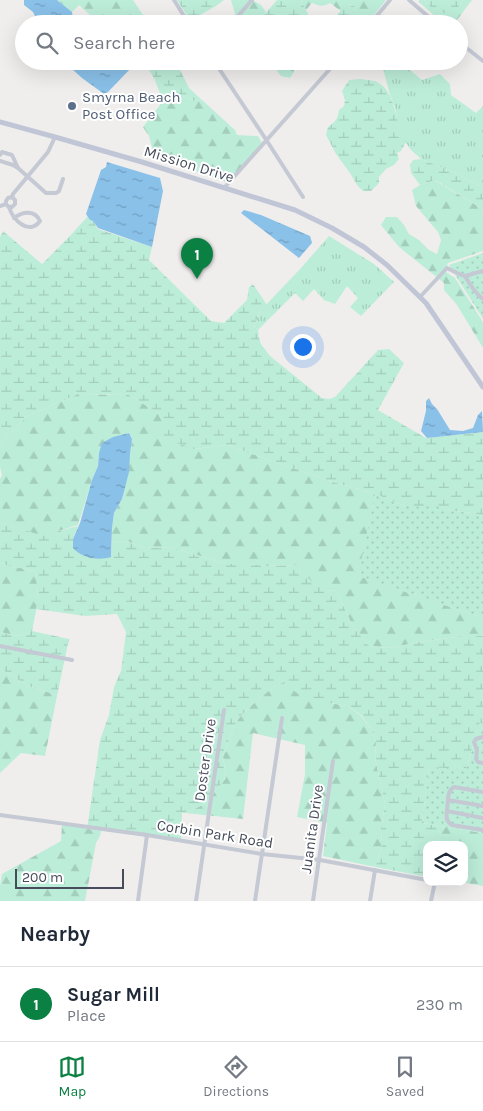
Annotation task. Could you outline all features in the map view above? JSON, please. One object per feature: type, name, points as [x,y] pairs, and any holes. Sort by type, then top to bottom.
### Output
[{"type":"street","points":[[174,0],[183,15]]},
{"type":"street","points":[[239,15],[252,0]]},
{"type":"street","points":[[378,15],[390,0]]},
{"type":"street","points":[[409,0],[427,15]]},
{"type":"street","points":[[468,49],[483,61]]},
{"type":"street","points":[[220,70],[303,197]]},
{"type":"street","points":[[224,188],[329,70]]},
{"type":"street","name":"Mission Drive","points":[[0,122],[142,162],[295,210],[332,228],[364,247],[387,265],[426,303],[483,387]]},
{"type":"street","points":[[14,218],[20,214],[30,213],[36,215],[40,221],[36,226],[27,227],[21,224],[14,218],[11,213],[7,199],[12,197],[48,152],[55,137]]},
{"type":"street","points":[[0,156],[2,152],[12,155],[18,168]]},
{"type":"street","points":[[0,161],[18,168],[49,194],[59,191],[63,179]]},
{"type":"street","points":[[0,206],[14,206],[16,202],[12,197]]},
{"type":"street","points":[[420,297],[447,268],[465,276],[483,271]]},
{"type":"street","points":[[465,276],[470,286],[483,300]]},
{"type":"street","points":[[0,646],[72,660]]},
{"type":"street","name":"Doster Drive","points":[[196,901],[224,710]]},
{"type":"street","points":[[254,901],[282,718]]},
{"type":"street","points":[[483,737],[476,739],[474,742],[477,750],[476,759],[478,762],[483,763]]},
{"type":"street","points":[[477,750],[483,750]]},
{"type":"street","name":"Juanita Drive","points":[[313,901],[333,761]]},
{"type":"street","points":[[483,792],[454,788],[450,790],[446,818],[448,823],[452,825],[483,830]]},
{"type":"street","points":[[448,800],[483,806]]},
{"type":"street","points":[[447,811],[483,818]]},
{"type":"street","name":"Corbin Park Road","points":[[0,815],[147,835],[262,854],[320,860],[423,879]]},
{"type":"street","points":[[138,901],[147,835]]},
{"type":"street","points":[[370,901],[375,870]]},
{"type":"street","points":[[431,901],[434,886]]},
{"type":"green space","points":[[57,0],[133,0],[143,15],[90,15],[79,5],[72,12]]},
{"type":"green space","points":[[177,0],[224,0],[200,15],[187,15]]},
{"type":"green space","points":[[231,0],[252,0],[261,5],[266,12],[265,15],[235,14]]},
{"type":"green space","points":[[277,0],[302,0],[301,2],[308,15],[264,15]]},
{"type":"green space","points":[[302,0],[386,0],[374,15],[357,15],[353,5],[349,4],[341,11],[330,3],[321,6],[312,3],[306,10],[301,2]]},
{"type":"green space","points":[[419,0],[424,0],[427,4],[457,9],[463,0],[472,0],[461,15],[434,15]]},
{"type":"green space","points":[[424,0],[463,0],[457,9],[448,14],[435,10]]},
{"type":"green space","points":[[349,4],[355,7],[359,15],[337,15]]},
{"type":"green space","points":[[149,70],[180,70],[189,88],[202,100],[194,101],[171,93],[154,78]]},
{"type":"green space","points":[[276,70],[294,70],[290,78],[281,76]]},
{"type":"green space","points":[[383,70],[410,70],[422,80],[440,74],[450,84],[451,95],[476,113],[483,106],[483,188],[460,175],[421,159],[411,150],[402,137],[395,107]]},
{"type":"green space","points":[[154,78],[171,93],[194,101],[202,100],[235,130],[237,135],[258,136],[262,143],[229,183],[179,165],[155,159],[149,136],[143,127],[160,105],[160,93]]},
{"type":"green space","points":[[349,80],[375,81],[388,92],[406,142],[401,151],[397,153],[399,159],[379,177],[379,183],[371,191],[363,191],[357,185],[336,154],[326,135],[328,127],[333,124],[339,110],[344,106],[345,100],[342,91]]},
{"type":"green space","points":[[421,159],[460,175],[483,188],[483,209],[435,180],[420,185],[411,173],[410,165],[413,160]]},
{"type":"green space","points":[[434,180],[483,209],[483,251],[448,263],[446,272],[455,278],[483,322],[483,348],[457,305],[444,290],[444,283],[399,247],[381,225],[386,217],[397,217],[409,234],[437,254],[441,240],[438,232],[416,206],[412,190]]},
{"type":"green space","points":[[88,216],[98,229],[152,247],[149,260],[211,321],[224,323],[247,300],[249,287],[253,284],[267,305],[260,311],[254,326],[258,330],[261,344],[270,356],[322,398],[329,399],[335,397],[378,350],[389,349],[404,363],[378,410],[426,438],[483,432],[483,516],[453,511],[438,506],[405,506],[375,494],[326,480],[227,445],[194,449],[165,439],[160,414],[129,395],[78,394],[27,416],[0,444],[0,237],[3,231],[42,264]]},
{"type":"green space","points":[[329,236],[374,264],[394,282],[361,316],[350,307],[358,298],[347,286],[335,304],[324,300],[314,289],[303,301],[295,293],[258,330],[254,326],[260,311]]},
{"type":"green space","points":[[483,253],[483,319],[449,265]]},
{"type":"green space","points":[[78,394],[129,395],[160,414],[194,449],[227,445],[326,480],[375,494],[359,576],[483,618],[483,636],[463,636],[389,648],[369,646],[353,627],[336,590],[330,591],[319,587],[295,565],[226,564],[171,547],[144,548],[127,541],[112,542],[114,513],[122,499],[130,454],[132,439],[129,433],[123,435],[99,453],[98,466],[78,525],[43,537],[0,522],[0,479],[2,475],[0,444],[27,416]]},
{"type":"green space","points":[[375,494],[405,506],[438,506],[453,511],[483,516],[483,618],[358,576]]},
{"type":"green space","points":[[0,522],[43,536],[78,526],[73,539],[111,557],[112,542],[127,541],[144,548],[171,547],[226,564],[295,565],[319,586],[324,589],[336,590],[353,627],[369,646],[389,648],[463,636],[483,636],[483,723],[480,723],[466,769],[429,768],[422,823],[440,826],[438,841],[423,841],[423,876],[375,867],[382,846],[381,830],[385,804],[375,758],[376,742],[372,730],[361,715],[348,706],[310,702],[284,684],[286,681],[267,692],[239,718],[234,726],[223,756],[226,778],[205,804],[182,813],[181,841],[87,829],[100,740],[109,715],[114,687],[121,671],[126,632],[117,614],[85,616],[36,609],[38,595],[35,572],[0,563]]},
{"type":"green space","points":[[0,563],[35,572],[38,601],[32,631],[18,636],[0,632]]},
{"type":"green space","points":[[32,631],[69,639],[57,696],[28,686],[0,668],[0,632],[18,636]]},
{"type":"green space","points":[[0,668],[28,686],[57,696],[45,756],[21,753],[0,773]]},
{"type":"green space","points":[[287,680],[330,703],[348,706],[360,715],[372,730],[376,742],[375,758],[385,804],[381,830],[382,846],[375,867],[323,856],[327,823],[297,817],[305,774],[305,745],[253,733],[243,819],[185,813],[205,804],[226,778],[223,756],[234,726],[239,718],[267,692]]},
{"type":"green space","points":[[480,723],[483,723],[483,833],[422,823],[429,767],[466,769]]},
{"type":"green space","points":[[62,824],[101,831],[96,843],[85,901],[0,901],[2,874],[61,841]]},
{"type":"green space","points":[[440,826],[483,833],[483,886],[468,883],[468,841],[438,841]]},
{"type":"water","points":[[24,0],[57,0],[72,12],[72,15],[34,15],[24,5]]},
{"type":"water","points":[[73,70],[129,70],[104,94]]},
{"type":"water","points":[[107,162],[160,178],[163,191],[152,247],[98,228],[86,214],[101,170],[106,167]]},
{"type":"water","points":[[244,210],[261,215],[310,236],[312,243],[299,258],[241,213]]},
{"type":"water","points":[[429,398],[450,430],[463,431],[473,428],[478,415],[482,411],[483,432],[427,438],[421,431],[426,411],[426,401]]},
{"type":"water","points":[[129,433],[132,439],[129,472],[122,499],[114,513],[111,557],[96,559],[86,556],[73,548],[73,539],[98,466],[102,443],[113,437]]},
{"type":"place","name":"Smyrna Beach Post Office","points":[[72,106]]},
{"type":"place","name":"Sugar Mill","points":[[197,279]]}]
